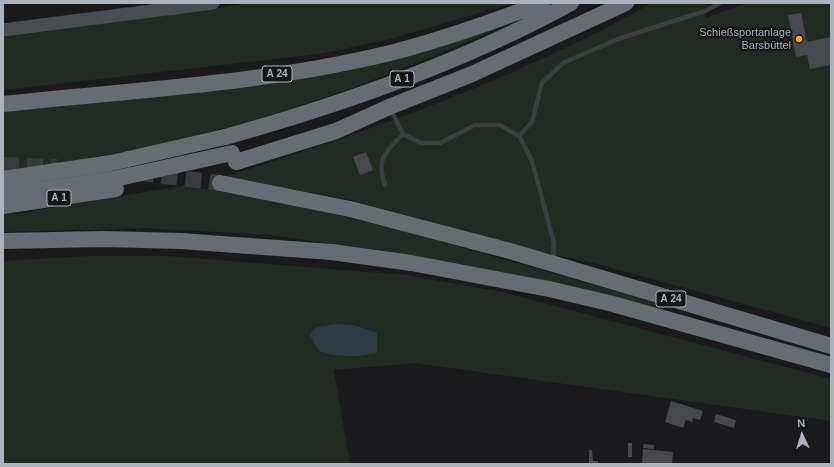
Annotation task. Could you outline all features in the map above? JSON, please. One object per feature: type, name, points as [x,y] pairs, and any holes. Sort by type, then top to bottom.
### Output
[{"type":"highway","name":"A 24","points":[[3,104],[250,78],[320,67],[390,53],[455,34],[542,3]]},
{"type":"highway","name":"A 1","points":[[3,179],[111,163],[225,137],[301,116],[445,62],[543,18],[571,3]]},
{"type":"highway","name":"A 1","points":[[3,206],[116,189],[336,131],[389,107],[478,71],[626,3]]},
{"type":"highway","name":"A 1","points":[[3,194],[114,179],[234,157]]},
{"type":"highway","name":"A 24","points":[[220,183],[350,209],[552,264],[831,346]]},
{"type":"highway","name":"A 24","points":[[3,247],[50,240]]},
{"type":"highway","name":"A 24","points":[[3,241],[161,240],[332,252],[411,264],[549,289],[609,303],[831,365]]},
{"type":"main road","points":[[3,30],[153,12],[213,3]]},
{"type":"lane","points":[[519,136],[532,122],[542,83],[563,63],[618,39],[705,11],[720,3]]},
{"type":"lane","points":[[389,107],[403,134],[421,143],[440,143],[476,126],[500,125],[519,136],[532,161],[554,243],[552,264]]},
{"type":"lane","points":[[386,185],[381,174],[381,161],[387,150],[403,134]]},
{"type":"shaded area","points":[[249,3],[513,3],[390,39],[319,54],[3,90],[3,35],[213,9]]},
{"type":"shaded area","points":[[652,3],[709,3],[705,18],[747,3],[831,3],[831,328],[590,262],[534,251],[347,199],[224,177],[334,141],[442,101],[549,56]]},
{"type":"shaded area","points":[[494,27],[495,30],[391,73],[338,93],[250,121],[145,147],[3,171],[3,110],[151,95]]},
{"type":"shaded area","points":[[199,183],[199,188],[292,204],[415,234],[657,303],[657,311],[411,255],[270,235],[145,228],[3,232],[3,216]]},
{"type":"shaded area","points":[[90,256],[167,256],[406,275],[502,292],[831,379],[831,421],[415,363],[334,370],[350,464],[3,464],[3,261]]},
{"type":"shaded area","points":[[334,324],[353,325],[377,333],[377,353],[348,356],[333,355],[319,351],[310,335],[315,328]]},
{"type":"building","name":"Schießsportanlage Barsbüttel","points":[[801,13],[807,42],[831,37],[831,65],[810,69],[807,55],[796,57],[788,15]]},
{"type":"building","points":[[366,152],[373,170],[360,175],[353,157]]},
{"type":"building","points":[[671,401],[703,411],[700,420],[693,418],[692,422],[686,420],[683,428],[665,422]]},
{"type":"building","points":[[716,414],[736,420],[734,428],[714,422]]},
{"type":"building","points":[[628,443],[632,443],[632,457],[628,457]]},
{"type":"building","points":[[644,444],[654,445],[654,449],[643,448]]},
{"type":"building","points":[[643,449],[673,452],[672,464],[642,464]]},
{"type":"building","points":[[589,450],[592,450],[593,461],[598,461],[598,464],[589,464]]},
{"type":"tunnel","points":[[3,165],[57,167]]},
{"type":"tunnel","points":[[90,169],[150,174],[220,183]]},
{"type":"place","name":"Schießsportanlage Barsbüttel","points":[[799,39]]}]
